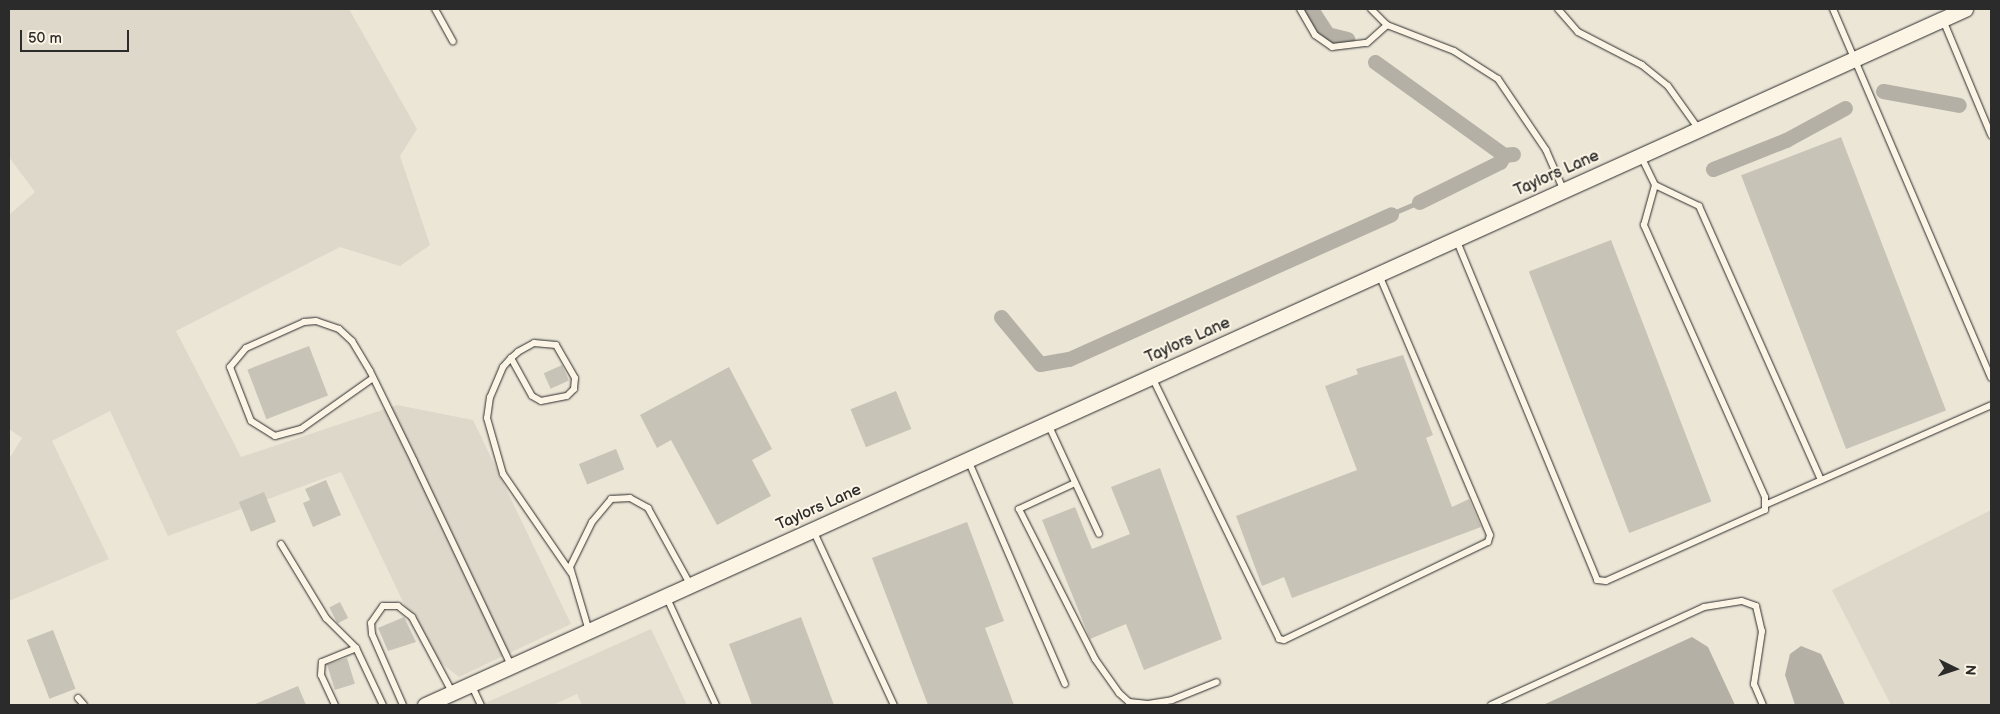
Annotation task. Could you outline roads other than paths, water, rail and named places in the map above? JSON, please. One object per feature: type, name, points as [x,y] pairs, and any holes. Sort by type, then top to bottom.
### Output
[{"type":"street","name":"Taylors Lane","points":[[425,705],[1965,9]]},
{"type":"lane","points":[[435,9],[453,41]]},
{"type":"lane","points":[[1300,9],[1315,35],[1332,47],[1367,43],[1387,25]]},
{"type":"lane","points":[[1371,9],[1387,25],[1454,51],[1498,79],[1546,150],[1564,191]]},
{"type":"lane","points":[[1558,9],[1578,32],[1642,65],[1668,86],[1698,130]]},
{"type":"lane","points":[[1833,9],[1852,60],[1991,378]]},
{"type":"lane","points":[[1942,19],[1991,135]]},
{"type":"lane","points":[[1641,156],[1654,185],[1644,225],[1768,504]]},
{"type":"lane","points":[[1654,185],[1699,206],[1821,480]]},
{"type":"lane","points":[[1456,239],[1597,580],[1606,581],[1765,510],[1768,504],[1991,405]]},
{"type":"lane","points":[[1152,377],[1279,639],[1284,640],[1488,542],[1490,535],[1379,274]]},
{"type":"lane","points":[[373,378],[302,429],[275,436],[251,421],[233,378],[233,358],[304,322],[316,320],[339,329],[352,341],[370,371],[512,666]]},
{"type":"lane","points":[[511,358],[532,396],[541,401],[567,396],[574,389],[575,378],[556,346],[534,343],[511,358],[490,397],[493,448],[503,474],[571,573],[589,631]]},
{"type":"lane","points":[[1048,424],[1099,534]]},
{"type":"lane","points":[[968,460],[1065,684]]},
{"type":"lane","points":[[1075,483],[1019,509],[1095,659],[1119,693],[1129,702],[1148,704],[1172,700],[1217,682]]},
{"type":"lane","points":[[571,573],[602,506],[611,499],[630,498],[648,508],[691,585]]},
{"type":"lane","points":[[814,530],[894,705]]},
{"type":"lane","points":[[281,544],[326,618],[356,648],[384,705]]},
{"type":"lane","points":[[666,596],[716,705]]},
{"type":"lane","points":[[1491,705],[1704,607],[1742,601],[1756,606],[1762,631],[1754,684],[1763,705]]},
{"type":"lane","points":[[403,705],[372,634],[371,623],[383,606],[398,606],[412,618],[452,693]]},
{"type":"lane","points":[[335,705],[321,675],[322,662],[356,648]]},
{"type":"lane","points":[[471,684],[481,705]]},
{"type":"lane","points":[[78,698],[84,705]]},
{"type":"waterway","points":[[1311,9],[1327,34],[1347,39]]},
{"type":"waterway","points":[[1375,62],[1504,155],[1513,154]]},
{"type":"waterway","points":[[1883,91],[1959,105]]},
{"type":"waterway","points":[[1713,169],[1786,140],[1845,108]]},
{"type":"waterway","points":[[1419,202],[1500,162],[1504,155]]},
{"type":"waterway","points":[[1391,214],[1419,202]]},
{"type":"waterway","points":[[1001,317],[1040,364],[1069,359],[1391,214]]}]
